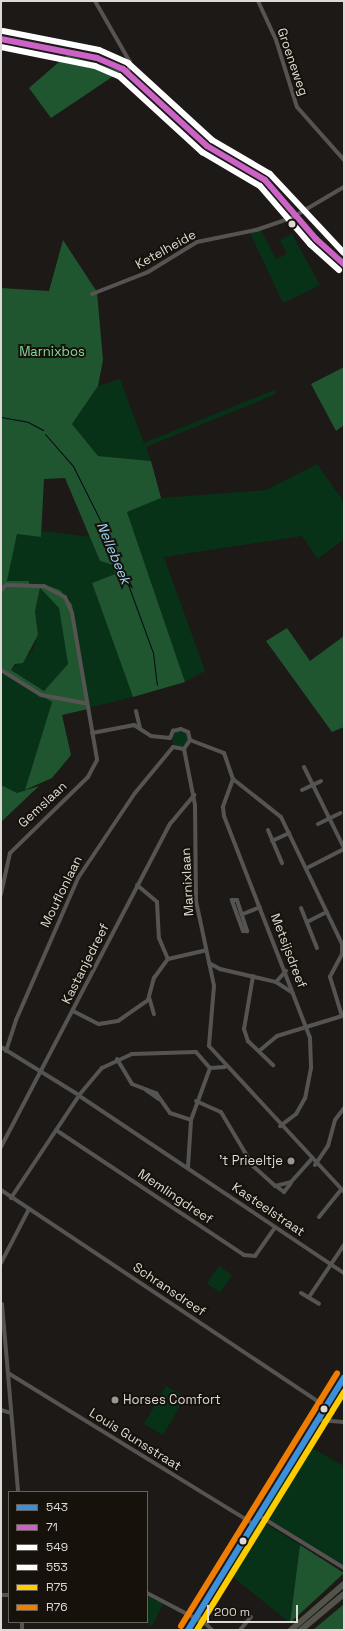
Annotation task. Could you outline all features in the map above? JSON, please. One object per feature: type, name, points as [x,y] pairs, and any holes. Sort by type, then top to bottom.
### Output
[{"type":"highway","points":[[290,1630],[344,1584]]},
{"type":"highway","points":[[301,1630],[344,1594]]},
{"type":"main road","points":[[188,1630],[344,1376]]},
{"type":"street","points":[[95,1],[130,62],[128,73]]},
{"type":"street","name":"Groeneweg","points":[[258,1],[276,40],[297,107],[344,160]]},
{"type":"street","points":[[1,38],[97,58],[128,73],[207,146],[265,180],[296,215],[344,264]]},
{"type":"street","name":"Ketelheide","points":[[92,294],[148,272],[197,242],[256,230],[296,215],[344,187]]},
{"type":"street","name":"Gemslaan","points":[[1,590],[6,585],[44,586],[65,596],[72,613],[84,703],[97,760],[94,768],[10,853],[1,894]]},
{"type":"street","points":[[1,670],[41,695],[84,703]]},
{"type":"street","points":[[136,711],[140,728]]},
{"type":"street","points":[[92,734],[127,726],[140,728],[151,736],[170,738]]},
{"type":"street","points":[[181,729],[188,732],[190,740],[184,749],[173,747],[170,738],[173,731],[181,729]]},
{"type":"street","points":[[190,740],[224,753],[233,779],[276,810],[307,868],[342,944],[342,954],[330,977],[343,1017],[277,1036],[259,1051]]},
{"type":"street","name":"Mouflonlaan","points":[[6,1051],[78,878],[135,793],[173,747]]},
{"type":"street","name":"Marnixlaan","points":[[184,749],[194,795],[196,901],[214,993],[207,1041],[211,1052],[224,1067],[315,1165],[343,1191]]},
{"type":"street","points":[[304,767],[344,849],[307,868]]},
{"type":"street","name":"Metsijsdreef","points":[[233,779],[223,807],[224,816],[308,1026],[311,1068],[307,1089],[296,1114],[280,1126]]},
{"type":"street","points":[[302,790],[321,781]]},
{"type":"street","name":"Kastanjedreef","points":[[1,1147],[170,824],[194,795]]},
{"type":"street","points":[[318,824],[341,813]]},
{"type":"street","points":[[268,830],[282,863]]},
{"type":"street","points":[[272,841],[289,833]]},
{"type":"street","points":[[137,885],[157,902],[160,945],[168,959]]},
{"type":"street","points":[[232,900],[236,900],[242,914],[248,930],[245,932],[232,900]]},
{"type":"street","points":[[242,914],[260,907]]},
{"type":"street","points":[[301,908],[317,948]]},
{"type":"street","points":[[307,922],[327,912]]},
{"type":"street","points":[[73,1011],[107,1025],[118,1021],[149,997],[158,970],[168,959],[206,950]]},
{"type":"street","points":[[209,963],[220,969],[276,982],[294,994]]},
{"type":"street","points":[[211,974],[220,969]]},
{"type":"street","points":[[276,982],[286,971]]},
{"type":"street","points":[[253,976],[244,1029],[248,1041],[273,1065]]},
{"type":"street","points":[[149,997],[154,1014]]},
{"type":"street","name":"Kasteelstraat","points":[[1,1047],[79,1095],[344,1273]]},
{"type":"street","points":[[12,1198],[79,1095],[94,1075],[117,1059],[132,1054],[187,1052],[200,1054],[210,1068]]},
{"type":"street","points":[[117,1059],[132,1084],[146,1090],[159,1099],[170,1113],[191,1120]]},
{"type":"street","points":[[210,1068],[224,1067]]},
{"type":"street","points":[[188,1167],[191,1120],[196,1101],[210,1068]]},
{"type":"street","points":[[196,1101],[221,1112],[253,1166],[275,1186],[291,1182],[311,1160]]},
{"type":"street","points":[[315,1165],[328,1146],[335,1120],[344,1108]]},
{"type":"street","name":"Memlingdreef","points":[[56,1130],[244,1255],[255,1256],[275,1228]]},
{"type":"street","name":"Schransdreef","points":[[1,1190],[325,1406]]},
{"type":"street","points":[[319,1217],[343,1191]]},
{"type":"street","points":[[1,1263],[29,1209]]},
{"type":"street","points":[[309,1297],[332,1265],[344,1245]]},
{"type":"street","points":[[301,1293],[318,1304]]},
{"type":"street","points":[[2,1304],[18,1491]]},
{"type":"street","name":"Louis Gunsstraat","points":[[8,1373],[253,1524]]},
{"type":"street","points":[[1,1410],[11,1413]]},
{"type":"street","points":[[317,1420],[344,1422]]},
{"type":"street","points":[[258,1515],[344,1568]]},
{"type":"street","points":[[148,1593],[196,1617],[212,1630]]},
{"type":"street","points":[[240,1630],[251,1617]]},
{"type":"green space","points":[[67,55],[121,71],[51,118],[29,88]]},
{"type":"green space","points":[[261,230],[276,259],[287,254],[280,240],[292,234],[320,285],[283,303],[250,233]]},
{"type":"green space","name":"Marnixbos","points":[[63,240],[97,292],[103,360],[98,386],[72,424],[98,456],[151,461],[161,498],[127,512],[185,682],[133,697],[92,583],[115,574],[113,565],[100,561],[65,478],[44,479],[41,537],[17,534],[7,581],[29,581],[29,586],[48,586],[60,590],[72,604],[88,709],[62,715],[71,755],[52,778],[25,790],[52,702],[1,672],[1,288],[49,291]],"holes":[[[40,588],[59,608],[68,664],[44,691],[11,670],[15,664],[23,663],[38,635],[35,611]]]},
{"type":"green space","points":[[344,367],[344,425],[336,431],[311,384]]},
{"type":"green space","points":[[120,379],[144,443],[274,390],[276,394],[146,447],[151,461],[98,456],[72,424],[98,386]]},
{"type":"green space","points":[[317,464],[344,502],[344,539],[318,559],[302,536],[164,557],[205,671],[185,682],[127,512],[161,498],[266,490]]},
{"type":"green space","points":[[42,531],[91,537],[100,561],[113,565],[115,574],[92,583],[133,697],[88,708],[78,659],[72,604],[67,596],[48,586],[29,586],[29,581],[7,581],[17,534],[41,537]]},
{"type":"green space","points":[[40,588],[59,608],[68,664],[44,691],[11,670],[32,651],[38,635],[35,611]]},
{"type":"green space","points":[[287,628],[310,661],[344,636],[344,727],[332,732],[266,641]]},
{"type":"green space","points":[[1,672],[52,702],[25,790],[17,793],[1,785]]},
{"type":"green space","points":[[180,731],[186,733],[188,739],[186,745],[180,747],[174,745],[172,739],[174,733]]},
{"type":"green space","points":[[1,785],[17,793],[39,786],[1,822]]},
{"type":"green space","points":[[219,1266],[232,1275],[220,1292],[207,1283]]},
{"type":"green space","points":[[166,1386],[185,1397],[163,1435],[144,1424]]},
{"type":"green space","points":[[308,1446],[344,1466],[344,1566],[261,1514]]},
{"type":"green space","points":[[260,1520],[300,1545],[290,1623],[228,1573]]},
{"type":"green space","points":[[300,1545],[344,1573],[290,1623]]},
{"type":"green space","points":[[148,1596],[163,1604],[152,1626],[146,1623],[148,1623]]},
{"type":"green space","points":[[344,1604],[344,1630],[313,1630]]},
{"type":"waterway","name":"Nellebeek","points":[[1,417],[28,422],[43,430]]},
{"type":"waterway","name":"Nellebeek","points":[[45,434],[73,466],[117,554],[153,653],[157,685]]},
{"type":"transit line","name":"553","points":[[3,31],[99,50],[128,63],[212,140],[270,174],[344,253]]},
{"type":"transit line","name":"71","points":[[1,39],[97,58],[123,69],[207,146],[265,180],[316,239],[344,264]]},
{"type":"transit line","name":"549","points":[[1,47],[95,66],[119,76],[202,152],[260,186],[310,244],[339,270]]},
{"type":"transit line","name":"R76","points":[[181,1626],[337,1373]]},
{"type":"transit line","name":"543","points":[[188,1630],[344,1377]]},
{"type":"transit line","name":"R75","points":[[197,1630],[344,1392]]},
{"type":"place","name":"’t Prieeltje","points":[[291,1161]]},
{"type":"place","name":"Horses Comfort","points":[[115,1400]]}]
